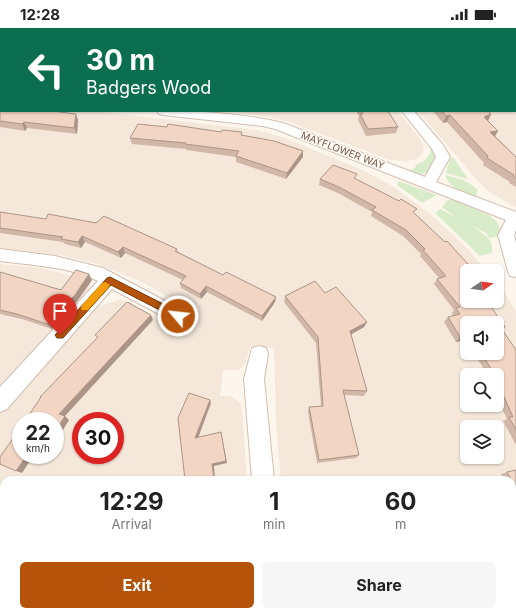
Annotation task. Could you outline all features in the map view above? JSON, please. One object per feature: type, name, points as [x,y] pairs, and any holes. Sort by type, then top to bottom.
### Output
[{"type":"street","name":"MAYFLOWER WAY","points":[[172,112],[264,122],[279,126],[515,218]]},
{"type":"street","points":[[409,112],[438,148],[443,157],[428,184]]},
{"type":"street","points":[[515,218],[506,235],[516,271]]},
{"type":"street","points":[[0,255],[55,262],[97,273],[178,316]]},
{"type":"street","points":[[0,402],[110,280]]},
{"type":"street","points":[[259,354],[254,379],[263,476]]},
{"type":"shaded area","points":[[0,112],[104,112],[257,130],[282,137],[363,170],[394,187],[433,216],[467,248],[481,264],[460,264],[460,308],[504,308],[504,292],[516,312],[516,476],[281,476],[276,423],[274,348],[250,347],[246,362],[242,368],[237,370],[223,370],[220,396],[230,396],[240,403],[242,409],[247,476],[0,476],[0,264],[41,268],[73,276],[89,282],[91,287],[90,309],[122,299],[175,329],[192,310],[142,282],[100,265],[65,256],[0,249]]},
{"type":"shaded area","points":[[232,112],[399,112],[423,143],[424,150],[421,155],[414,160],[390,160],[289,122],[269,117]]},
{"type":"shaded area","points":[[419,112],[516,112],[516,208],[490,192],[477,180]]},
{"type":"green space","points":[[428,143],[438,153],[433,170],[421,174],[408,172],[427,157],[431,149]]},
{"type":"green space","points":[[453,157],[468,179],[446,173],[450,159]]},
{"type":"green space","points":[[445,176],[463,180],[472,185],[478,190],[475,198],[461,193],[454,188],[448,181]]},
{"type":"green space","points":[[399,181],[437,195],[422,203],[397,185]]},
{"type":"green space","points":[[452,199],[489,215],[498,223],[502,236],[489,238],[486,233],[458,219],[442,207],[448,200]]},
{"type":"green space","points":[[440,209],[472,226],[489,239],[491,242],[492,253],[480,256],[435,213]]},
{"type":"building","points":[[0,112],[60,112],[76,114],[74,128],[24,122],[22,124],[0,121]]},
{"type":"building","points":[[362,112],[389,112],[398,127],[368,129],[360,114],[363,114]]},
{"type":"building","points":[[443,112],[489,112],[491,114],[484,117],[498,131],[490,132],[516,157],[516,178],[513,176],[514,175],[487,158],[488,156],[450,115],[446,116]]},
{"type":"building","points":[[138,124],[167,127],[168,124],[221,132],[222,130],[242,132],[241,135],[274,141],[303,151],[287,173],[236,156],[239,151],[185,144],[186,143],[130,138]]},
{"type":"building","points":[[333,165],[357,174],[354,178],[399,201],[401,199],[417,209],[413,212],[445,242],[447,241],[468,264],[460,264],[460,307],[437,279],[446,276],[423,250],[425,249],[406,230],[372,210],[376,207],[339,187],[320,179]]},
{"type":"building","points":[[0,212],[46,219],[48,214],[96,223],[104,216],[177,249],[175,251],[223,275],[226,272],[276,297],[262,316],[206,286],[200,294],[180,283],[186,276],[123,247],[118,252],[82,236],[78,242],[61,239],[63,237],[0,228]]},
{"type":"building","points":[[76,270],[89,274],[75,295],[47,324],[0,310],[0,272],[61,290]]},
{"type":"building","points":[[315,281],[325,293],[336,287],[367,322],[350,331],[367,391],[343,390],[359,455],[319,460],[309,407],[323,406],[318,337],[285,296]]},
{"type":"building","points":[[127,302],[151,315],[61,412],[31,412],[40,397],[98,337],[95,335]]},
{"type":"building","points":[[456,308],[492,308],[497,316],[460,316],[460,337],[448,317],[460,314]]},
{"type":"building","points":[[504,332],[516,350],[516,430],[509,417],[513,417],[504,397],[504,368],[490,367],[486,360],[504,360]]},
{"type":"building","points":[[189,393],[210,400],[195,438],[221,432],[226,461],[212,464],[214,476],[185,476],[178,418]]},
{"type":"building","points":[[12,440],[12,464],[21,464],[16,471],[0,464],[0,457]]},
{"type":"building","points":[[516,470],[516,476],[509,476],[507,472]]},
{"type":"slow traffic","points":[[85,308],[105,285]]},
{"type":"route","points":[[60,335],[110,280],[178,316]]}]
